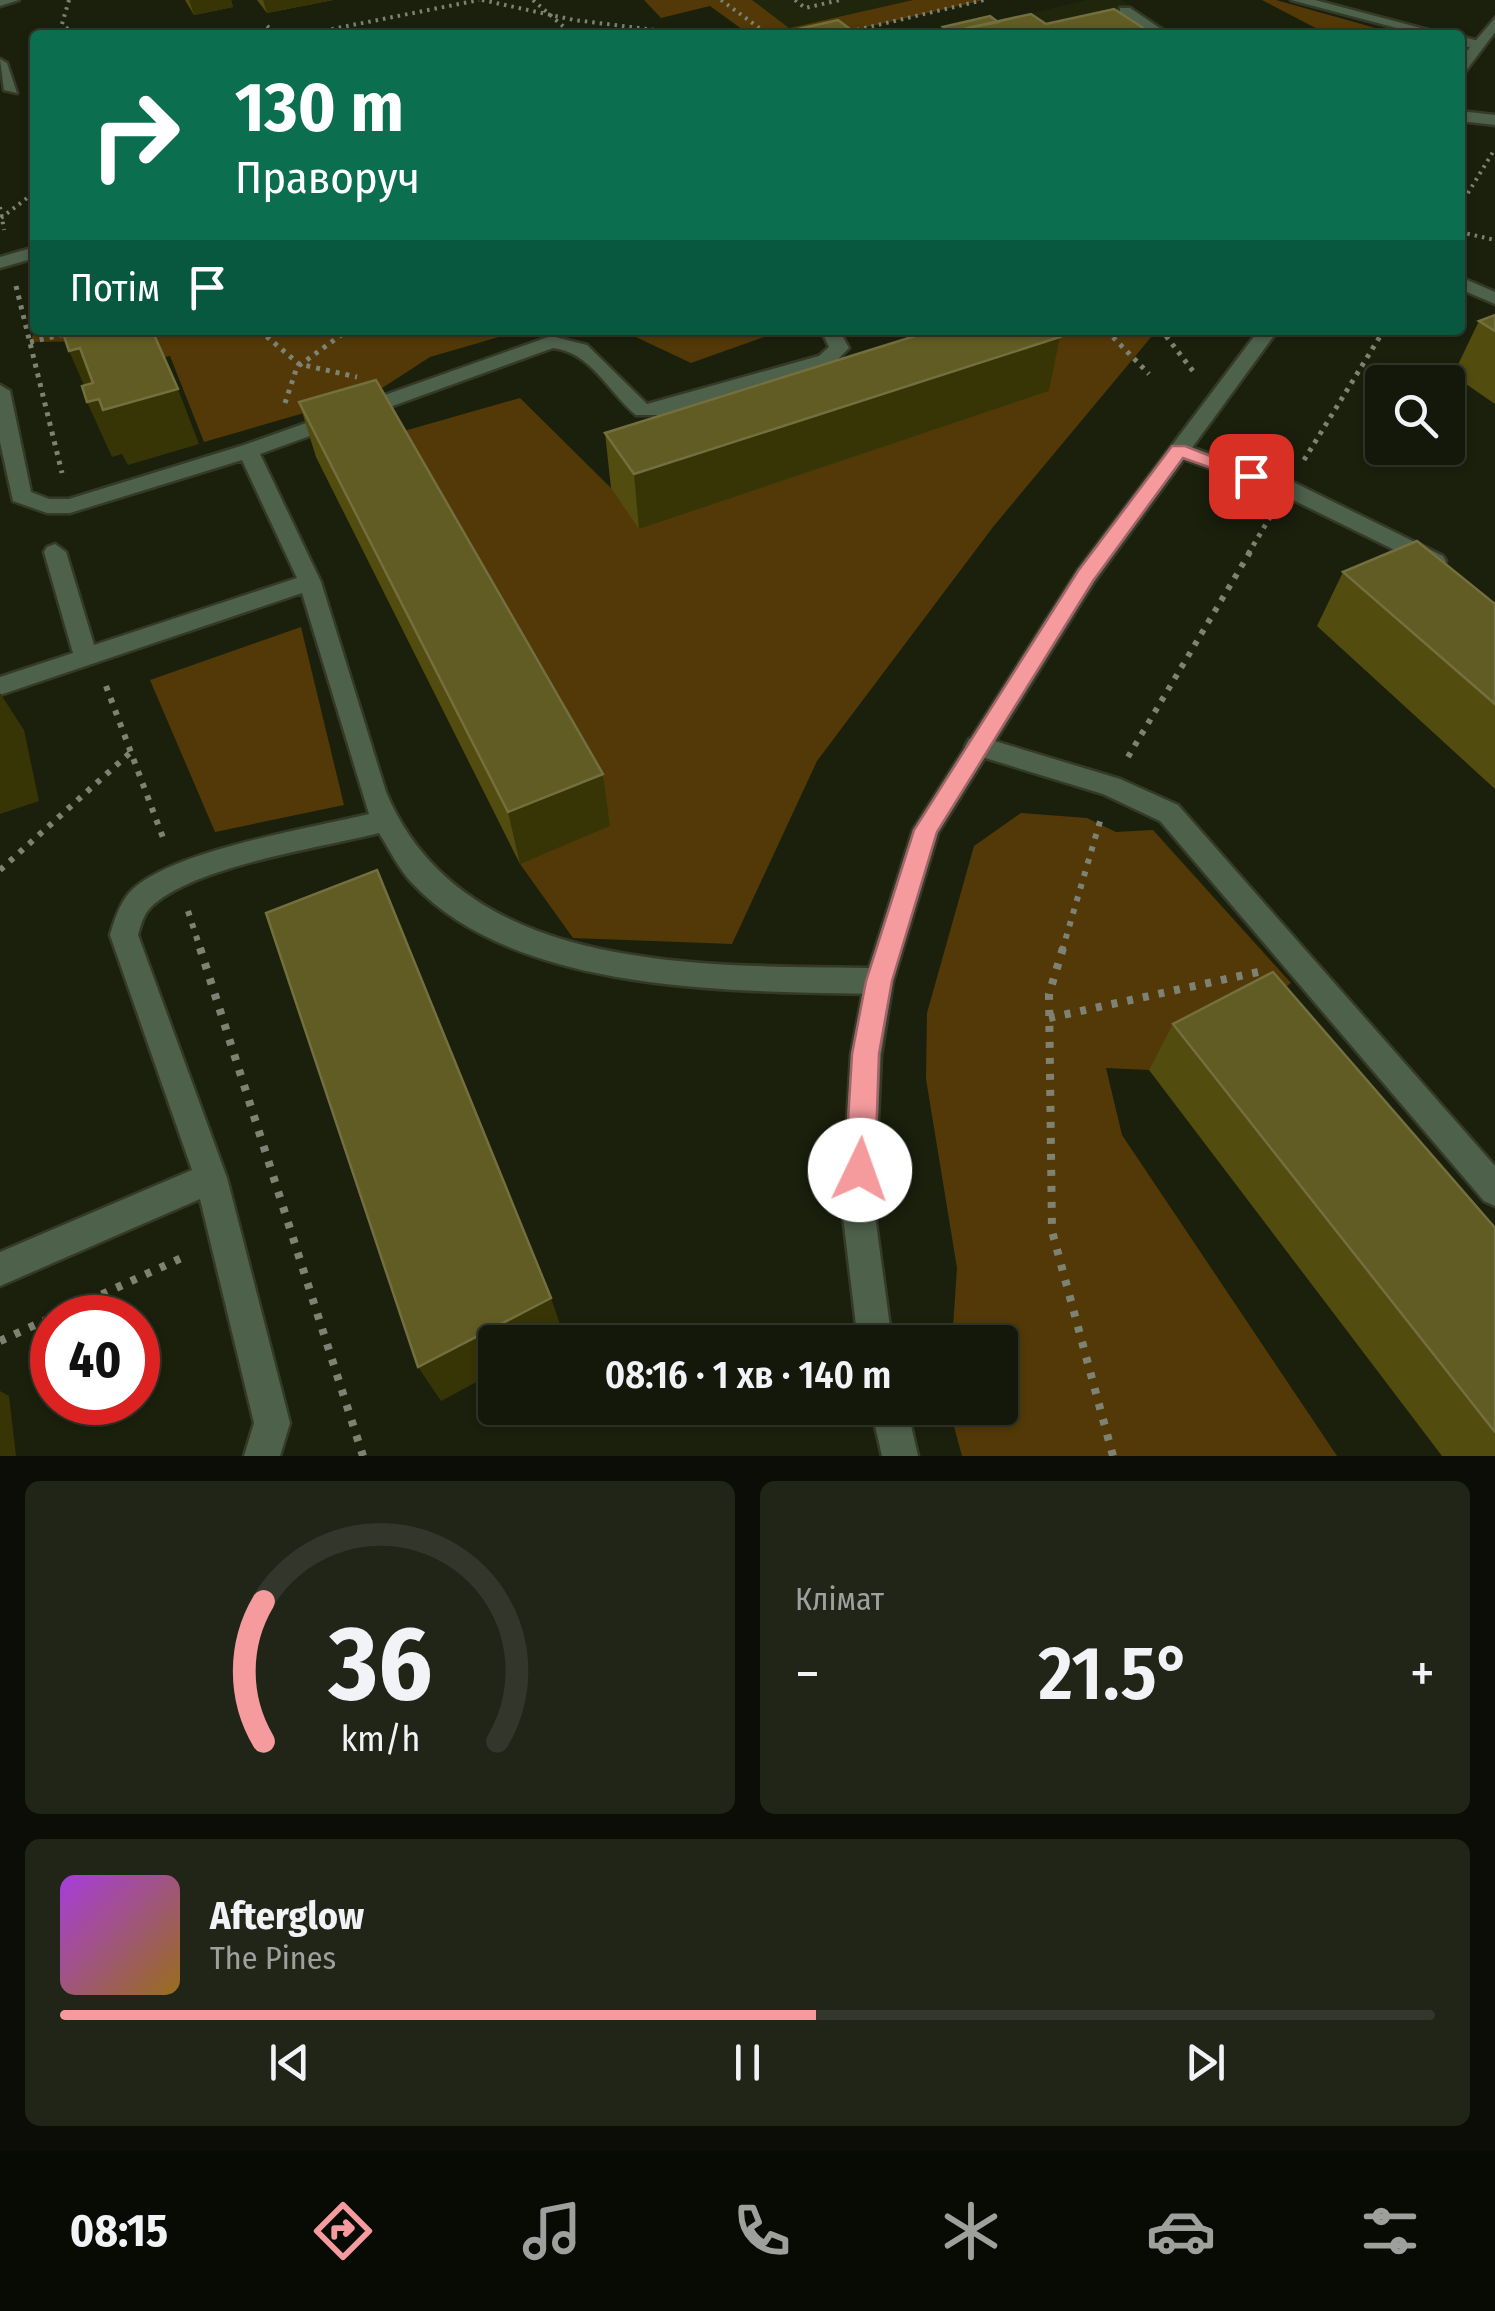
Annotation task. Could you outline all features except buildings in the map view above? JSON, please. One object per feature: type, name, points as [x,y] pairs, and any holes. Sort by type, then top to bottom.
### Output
[{"type":"street","points":[[0,2],[12,0]]},
{"type":"street","points":[[1298,0],[1420,30]]},
{"type":"street","points":[[1126,11],[1154,30]]},
{"type":"street","points":[[1465,62],[1495,22]]},
{"type":"street","points":[[1465,41],[1477,45]]},
{"type":"street","points":[[0,63],[12,90]]},
{"type":"street","points":[[1465,117],[1495,120]]},
{"type":"street","points":[[5,261],[30,254]]},
{"type":"street","points":[[1465,284],[1495,298]]},
{"type":"street","points":[[0,391],[7,464],[21,496],[46,506],[70,506],[248,452],[550,342],[572,342],[586,350],[643,411],[664,409],[826,360],[839,348],[832,335]]},
{"type":"street","points":[[873,1325],[858,1208],[866,1054],[879,981],[926,830],[1086,576],[1265,335]]},
{"type":"street","points":[[1179,450],[1287,488],[1424,553],[1452,576]]},
{"type":"street","points":[[248,452],[310,582],[385,821],[415,867],[460,906],[531,943],[591,962],[751,978],[879,981]]},
{"type":"street","points":[[56,552],[90,656]]},
{"type":"street","points":[[0,686],[310,582]]},
{"type":"street","points":[[978,746],[1111,786],[1170,813],[1495,1190]]},
{"type":"street","points":[[262,1456],[272,1423],[211,1178],[124,935],[143,896],[178,878],[385,821]]},
{"type":"street","points":[[0,1269],[211,1178]]},
{"type":"street","points":[[893,1425],[900,1456]]},
{"type":"path","points":[[69,0],[62,24],[69,30]]},
{"type":"path","points":[[327,30],[480,0],[574,20],[655,30]]},
{"type":"path","points":[[533,0],[566,30]]},
{"type":"path","points":[[721,0],[762,30]]},
{"type":"path","points":[[795,0],[806,8],[840,0]]},
{"type":"path","points":[[856,30],[984,0]]},
{"type":"path","points":[[268,26],[272,30]]},
{"type":"path","points":[[874,26],[880,30]]},
{"type":"path","points":[[1465,198],[1495,149]]},
{"type":"path","points":[[1,218],[30,196]]},
{"type":"path","points":[[0,207],[1,218]]},
{"type":"path","points":[[1465,233],[1495,240]]},
{"type":"path","points":[[5,261],[70,506]]},
{"type":"path","points":[[30,342],[60,335]]},
{"type":"path","points":[[264,335],[299,364]]},
{"type":"path","points":[[284,438],[286,383],[309,351],[339,335]]},
{"type":"path","points":[[1111,335],[1149,374]]},
{"type":"path","points":[[1113,1456],[1052,1231],[1049,994],[1111,786],[1381,335]]},
{"type":"path","points":[[1166,336],[1216,402]]},
{"type":"path","points":[[90,656],[178,878],[363,1456]]},
{"type":"path","points":[[0,870],[131,752]]},
{"type":"path","points":[[1049,1018],[1278,968]]},
{"type":"path","points":[[0,1340],[226,1238]]},
{"type":"shaded area","points":[[644,0],[752,0],[789,28],[913,0],[984,0],[855,30],[743,30],[710,6],[661,18]]},
{"type":"shaded area","points":[[747,0],[913,0],[783,29]]},
{"type":"shaded area","points":[[1087,0],[1121,0],[1171,30],[960,30]]},
{"type":"shaded area","points":[[1262,0],[1276,0],[1379,29],[1319,30]]},
{"type":"shaded area","points":[[33,335],[506,335],[430,357],[376,392],[204,442],[170,356],[126,366],[105,341],[30,342]]},
{"type":"shaded area","points":[[632,335],[770,335],[691,363]]},
{"type":"shaded area","points":[[1002,335],[1153,335],[993,527],[817,761],[732,944],[573,938],[520,864],[610,825],[390,435],[520,398],[611,488]]},
{"type":"shaded area","points":[[301,627],[344,805],[215,832],[150,680]]},
{"type":"shaded area","points":[[1021,813],[1087,818],[1116,832],[1153,830],[1291,983],[1245,1019],[1149,1070],[1106,1068],[1122,1135],[1337,1456],[962,1456],[954,1425],[1018,1425],[1018,1325],[953,1325],[957,1268],[926,1079],[927,1013],[974,846]]},
{"type":"route","points":[[860,1170],[866,1054],[879,981],[926,830],[1086,576],[1179,450],[1251,476]]}]
